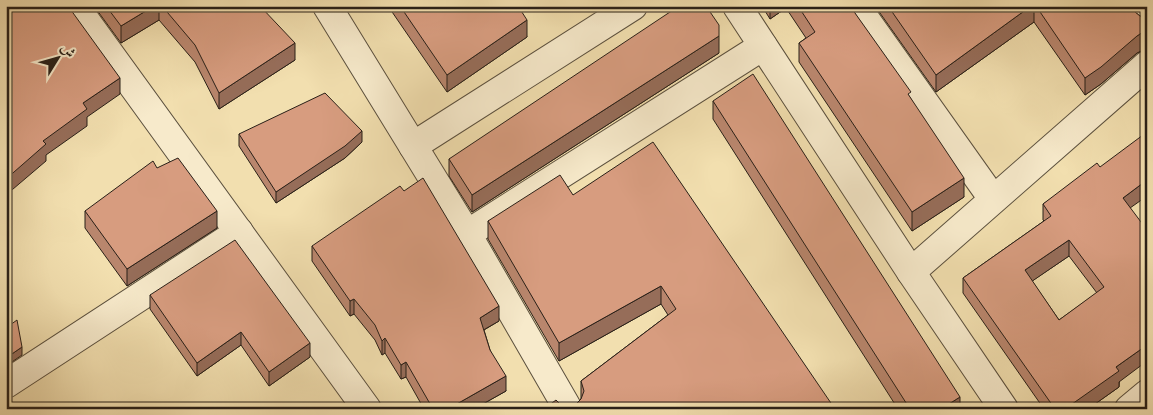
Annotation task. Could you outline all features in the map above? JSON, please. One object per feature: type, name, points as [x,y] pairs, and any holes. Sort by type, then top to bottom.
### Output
[{"type":"street","points":[[75,6],[367,409]]},
{"type":"street","points":[[327,6],[467,234],[568,409]]},
{"type":"street","points":[[414,146],[599,15],[633,6]]},
{"type":"street","points":[[737,6],[911,272],[1004,409]]},
{"type":"street","points":[[856,6],[994,199]]},
{"type":"street","points":[[1137,6],[1147,20]]},
{"type":"street","points":[[467,234],[763,46]]},
{"type":"street","points":[[911,272],[1147,65]]},
{"type":"street","points":[[6,384],[239,232]]},
{"type":"street","points":[[1129,409],[1147,394]]},
{"type":"building","points":[[6,6],[68,6],[120,78],[83,103],[87,109],[43,141],[46,144],[6,179]]},
{"type":"building","points":[[106,6],[154,6],[121,26]]},
{"type":"building","points":[[162,6],[260,6],[295,43],[219,93],[195,45]]},
{"type":"building","points":[[400,6],[518,6],[527,20],[447,75]]},
{"type":"building","points":[[679,6],[706,6],[719,25],[719,36],[472,195],[449,159]]},
{"type":"building","points":[[798,6],[850,6],[911,92],[908,94],[964,178],[912,212],[799,43],[815,32]]},
{"type":"building","points":[[888,6],[1031,6],[936,75]]},
{"type":"building","points":[[1036,6],[1131,6],[1140,16],[1147,18],[1147,32],[1137,36],[1085,78]]},
{"type":"building","points":[[753,74],[960,397],[941,409],[910,409],[713,101]]},
{"type":"building","points":[[325,93],[362,131],[345,146],[276,192],[239,134]]},
{"type":"building","points":[[1147,132],[1147,180],[1123,198],[1147,230],[1147,345],[1116,367],[1119,371],[1065,409],[1055,409],[963,278],[1051,216],[1043,204],[1097,163],[1100,167]],"holes":[[[1069,240],[1104,287],[1059,320],[1025,270]]]},
{"type":"building","points":[[653,142],[835,409],[544,409],[556,400],[561,405],[568,407],[576,404],[581,399],[584,391],[581,381],[676,309],[661,286],[559,343],[488,221],[560,175],[573,195]]},
{"type":"building","points":[[178,158],[217,211],[127,269],[85,211],[153,161],[157,168]]},
{"type":"building","points":[[423,178],[499,306],[480,318],[490,350],[506,376],[448,409],[433,409],[406,362],[401,365],[385,338],[382,341],[375,325],[354,299],[350,301],[312,246],[400,186],[404,191]]},
{"type":"building","points":[[235,240],[310,343],[269,372],[241,332],[197,363],[150,295]]},
{"type":"building","points":[[17,320],[22,347],[6,358],[6,328]]}]
